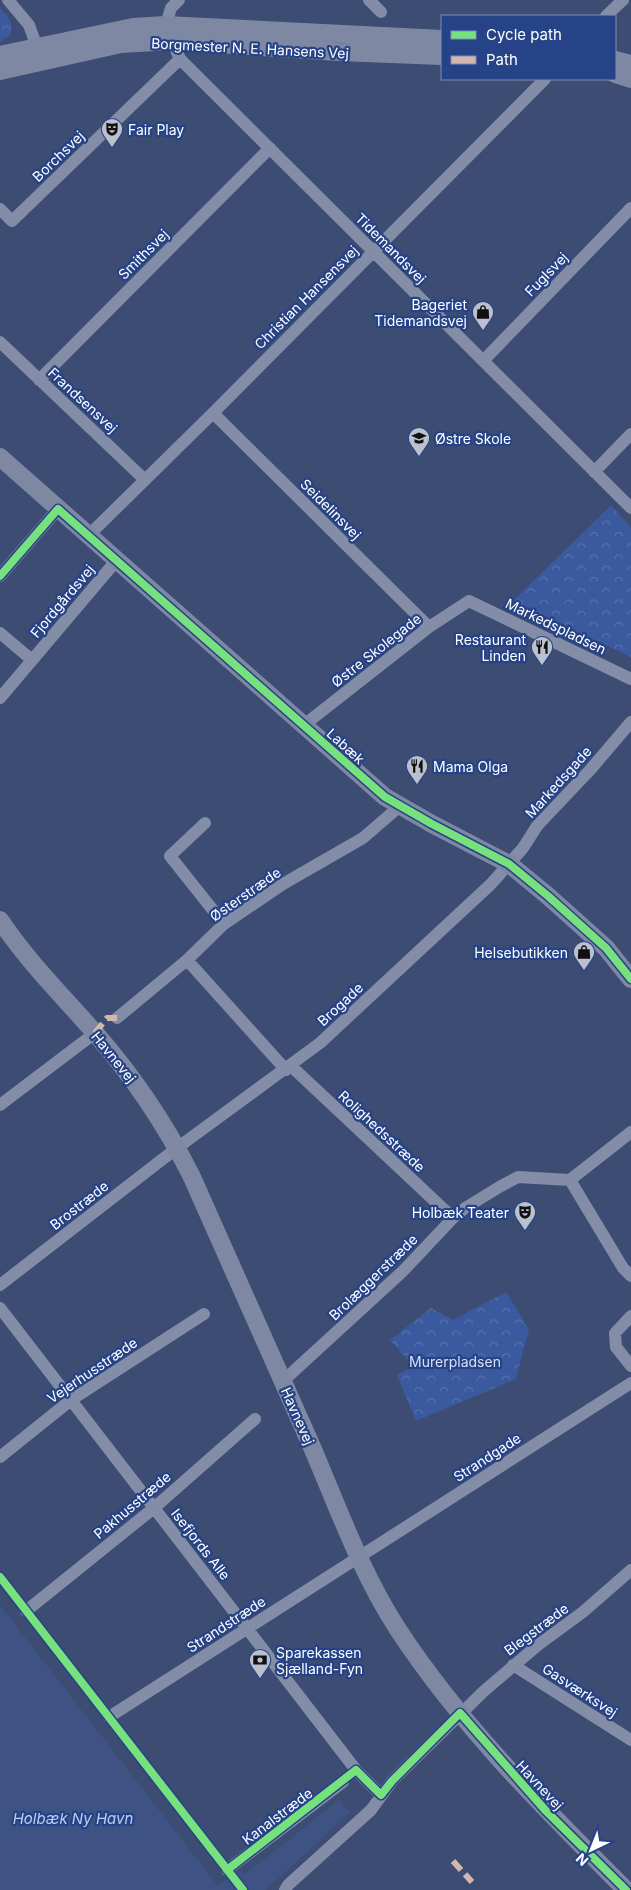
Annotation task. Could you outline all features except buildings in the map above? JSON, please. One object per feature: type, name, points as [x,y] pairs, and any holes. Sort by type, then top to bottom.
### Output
[{"type":"street","points":[[8,0],[29,25],[39,53]]},
{"type":"street","points":[[369,0],[381,12]]},
{"type":"street","points":[[607,15],[623,0]]},
{"type":"street","name":"Borgmester N. E. Hansens Vej","points":[[171,15],[339,52],[441,56]]},
{"type":"street","name":"Borgmester N. E. Hansens Vej","points":[[0,71],[39,53],[171,15],[441,39]]},
{"type":"street","name":"Tidemandsvej","points":[[171,15],[180,59],[594,472]]},
{"type":"street","name":"Borgmester N. E. Hansens Vej","points":[[0,55],[39,53]]},
{"type":"street","name":"Borchsvej","points":[[0,209],[12,221],[180,59]]},
{"type":"street","points":[[616,60],[631,64]]},
{"type":"street","points":[[616,74],[631,79]]},
{"type":"street","name":"Christian Hansensvej","points":[[88,536],[544,80]]},
{"type":"street","name":"Smithsvej","points":[[38,380],[270,148]]},
{"type":"street","name":"Fuglsvej","points":[[483,360],[631,208]]},
{"type":"street","name":"Frandsensvej","points":[[0,342],[145,480]]},
{"type":"street","name":"Seidelinsvej","points":[[212,413],[430,627]]},
{"type":"street","points":[[631,434],[594,472],[631,508]]},
{"type":"street","name":"Labæk","points":[[0,457],[379,791],[400,806],[509,864],[606,948],[631,978]]},
{"type":"street","points":[[0,576],[58,509]]},
{"type":"street","name":"Fjordgårdsvej","points":[[0,698],[116,561]]},
{"type":"street","name":"Østre Skolegade","points":[[304,725],[430,627],[469,601]]},
{"type":"street","name":"Markedspladsen","points":[[469,601],[631,679]]},
{"type":"street","name":"Fjordgårdsvej","points":[[0,633],[32,660]]},
{"type":"street","name":"Markedsgade","points":[[509,864],[523,848],[537,826],[590,770],[631,722]]},
{"type":"street","name":"Østerstræde","points":[[117,1018],[187,960],[224,924],[283,884],[363,838],[400,806]]},
{"type":"street","points":[[205,823],[170,856],[224,924]]},
{"type":"street","name":"Brogade","points":[[177,1148],[320,1043],[454,920],[509,864]]},
{"type":"street","name":"Havnevej","points":[[0,920],[35,967],[95,1033],[136,1083],[177,1148],[193,1178],[359,1556],[398,1628],[420,1661],[460,1713],[546,1811],[626,1890]]},
{"type":"street","name":"Rolighedsstræde","points":[[187,960],[288,1068],[453,1218]]},
{"type":"street","points":[[0,1105],[95,1033]]},
{"type":"street","points":[[631,1132],[570,1180],[623,1268],[631,1276]]},
{"type":"street","name":"Brostræde","points":[[0,1286],[177,1148]]},
{"type":"street","name":"Brolæggerstræde","points":[[283,1382],[403,1271],[453,1218],[465,1208],[500,1186],[518,1178],[570,1180]]},
{"type":"street","name":"Isefjords Alle","points":[[0,1308],[356,1770],[381,1794]]},
{"type":"street","name":"Vejerhusstræde","points":[[0,1457],[71,1400],[204,1314]]},
{"type":"street","points":[[631,1316],[615,1333],[616,1347],[631,1366]]},
{"type":"street","name":"Strandgade","points":[[359,1556],[631,1383]]},
{"type":"street","name":"Pakhusstræde","points":[[26,1611],[154,1508],[255,1419]]},
{"type":"street","name":"Strandstræde","points":[[109,1717],[359,1556]]},
{"type":"street","name":"Blegstræde","points":[[460,1713],[513,1665],[583,1612],[631,1570]]},
{"type":"street","name":"Gasværksvej","points":[[513,1665],[631,1740]]},
{"type":"street","points":[[285,1890],[288,1885],[371,1810],[392,1781],[460,1713]]},
{"type":"street","name":"Kanalstræde","points":[[227,1870],[343,1782]]},
{"type":"green space","points":[[0,8],[10,20],[12,30],[11,34],[0,42]]},
{"type":"green space","points":[[611,505],[631,528],[631,657],[513,601]]},
{"type":"green space","name":"Murerpladsen","points":[[506,1292],[529,1329],[516,1379],[416,1421],[397,1375],[413,1366],[390,1340],[431,1308],[453,1320]]},
{"type":"water","name":"Holbæk Ny Havn","points":[[0,1605],[218,1886],[237,1872],[240,1871],[244,1875],[339,1800],[350,1812],[266,1890],[0,1890]]},
{"type":"marked path","points":[[95,1033],[107,1018],[117,1018]]},
{"type":"marked path","points":[[453,1861],[472,1882]]},
{"type":"cycle path","points":[[0,576],[58,509],[385,797],[509,864],[606,948],[631,979]]},
{"type":"cycle path","points":[[0,1577],[243,1890]]},
{"type":"cycle path","points":[[227,1870],[356,1770],[381,1795],[392,1781],[460,1713],[546,1811],[626,1890]]},
{"type":"place","name":"Fair Play","points":[[112,148]]},
{"type":"place","name":"Bageriet Tidemandsvej","points":[[483,331]]},
{"type":"place","name":"Østre Skole","points":[[419,457]]},
{"type":"place","name":"Restaurant Linden","points":[[542,666]]},
{"type":"place","name":"Mama Olga","points":[[417,785]]},
{"type":"place","name":"Helsebutikken","points":[[584,971]]},
{"type":"place","name":"Holbæk Teater","points":[[525,1231]]},
{"type":"place","name":"Sparekassen Sjælland-Fyn","points":[[260,1679]]}]
